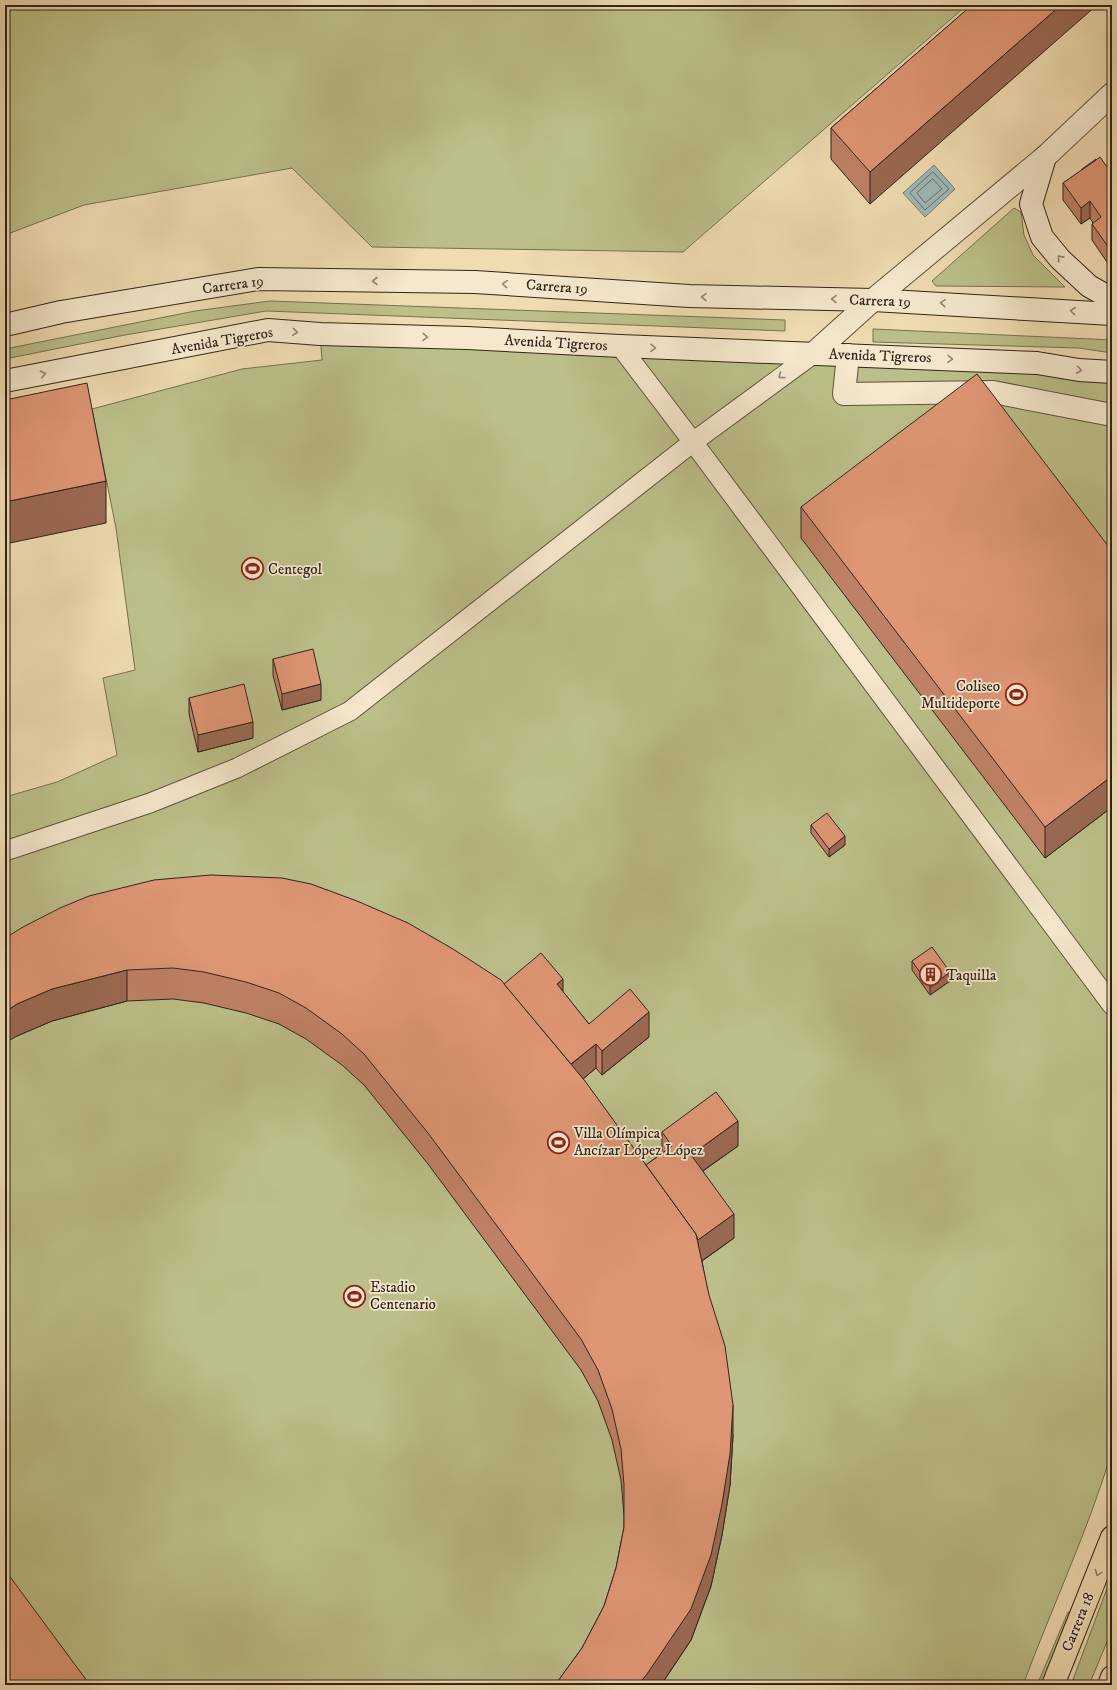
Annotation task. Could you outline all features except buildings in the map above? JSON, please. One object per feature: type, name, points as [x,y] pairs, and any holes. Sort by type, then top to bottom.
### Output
[{"type":"main road","name":"Carrera 18","points":[[1053,1685],[1112,1537]]},
{"type":"main road","points":[[1109,1685],[1112,1677]]},
{"type":"street","points":[[813,354],[873,300],[1045,157],[1112,94]]},
{"type":"street","points":[[1045,157],[1031,204],[1042,237],[1060,259],[1089,286],[1112,299]]},
{"type":"street","name":"Carrera 19","points":[[5,325],[61,312],[258,279],[475,282],[689,296],[873,300],[1112,314]]},
{"type":"street","name":"Avenida Tigreros","points":[[5,382],[268,330],[320,334],[467,338],[620,346],[1037,363],[1079,370],[1112,372]]},
{"type":"street","points":[[848,355],[844,394],[993,392],[1112,416]]},
{"type":"lane","points":[[620,346],[1112,1005]]},
{"type":"lane","points":[[5,851],[150,803],[237,768],[350,711],[693,442],[813,354]]},
{"type":"green space","points":[[5,5],[967,5],[683,252],[372,247],[292,168],[84,205],[5,235]]},
{"type":"green space","points":[[1014,208],[1021,212],[1024,235],[1033,255],[1065,287],[936,286],[932,281]]},
{"type":"green space","points":[[270,301],[785,320],[785,331],[266,311],[125,335],[5,359],[5,349],[195,311]]},
{"type":"green space","points":[[873,329],[1112,340],[1112,353],[1079,348],[873,342]]},
{"type":"green space","name":"Villa Olímpica Ancízar López López","points":[[320,334],[1112,372],[1112,1451],[1081,1540],[1023,1685],[5,1685],[5,797],[57,782],[117,755],[103,678],[135,670],[116,528],[92,409],[242,369],[322,360]]},
{"type":"green space","points":[[1112,1575],[1112,1630],[1089,1685],[1071,1685]]},
{"type":"green space","points":[[1068,1612],[1075,1615],[1044,1685],[1037,1685]]},
{"type":"water","points":[[934,165],[955,189],[925,217],[903,193]]},
{"type":"place","name":"Centegol","points":[[252,569]]},
{"type":"place","name":"Coliseo Multideporte","points":[[1016,695]]},
{"type":"place","name":"Taquilla","points":[[931,975]]},
{"type":"place","name":"Villa Olímpica Ancízar López López","points":[[558,1142]]},
{"type":"place","name":"Estadio Centenario","points":[[354,1296]]}]
